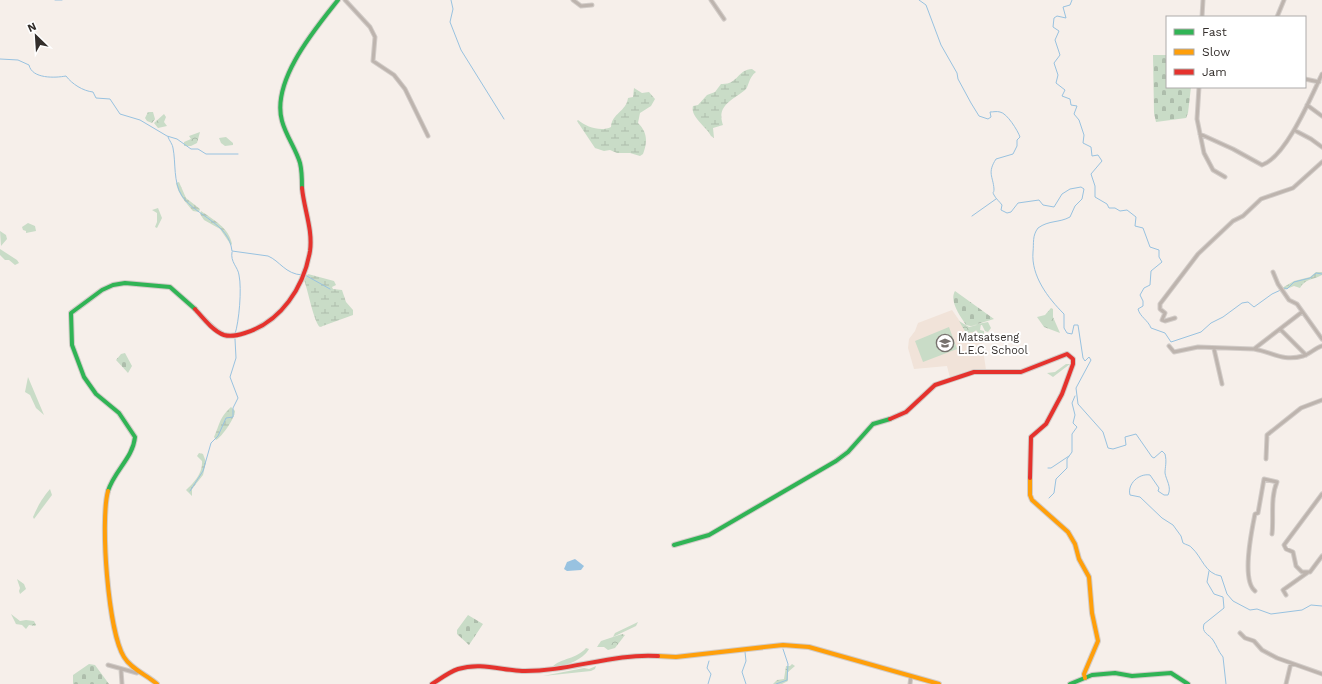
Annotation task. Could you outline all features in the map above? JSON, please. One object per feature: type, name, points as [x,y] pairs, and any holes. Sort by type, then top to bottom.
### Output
[{"type":"street","points":[[156,684],[152,679],[139,671],[123,657],[119,646],[110,599],[106,518],[107,492],[112,479],[133,448],[135,437],[107,401],[96,394],[87,380],[73,350],[70,333],[71,313],[114,284],[126,282],[171,288],[188,301],[222,335],[230,337],[238,336],[270,322],[281,311],[302,279],[311,239],[303,195],[302,171],[281,117],[280,107],[282,89],[288,74],[301,52],[338,0]]},
{"type":"street","points":[[345,0],[370,26],[376,41],[373,61],[394,75],[405,89],[428,136]]},
{"type":"street","points":[[572,0],[581,6],[592,5]]},
{"type":"street","points":[[711,0],[724,19]]},
{"type":"street","points":[[1202,16],[1203,0]]},
{"type":"street","points":[[1277,16],[1284,0]]},
{"type":"street","points":[[1200,134],[1233,149],[1262,165],[1271,161],[1277,156],[1294,130],[1322,74]]},
{"type":"street","points":[[1306,79],[1319,82]]},
{"type":"street","points":[[1199,88],[1196,111],[1204,153],[1215,172],[1225,176]]},
{"type":"street","points":[[1307,105],[1322,116]]},
{"type":"street","points":[[1294,130],[1322,147]]},
{"type":"street","points":[[1176,318],[1164,321],[1162,320],[1165,313],[1160,309],[1160,304],[1198,254],[1228,225],[1261,199],[1293,188],[1322,162]]},
{"type":"street","points":[[1273,272],[1279,286],[1289,300],[1297,304],[1322,339]]},
{"type":"street","points":[[1254,349],[1281,330],[1302,312]]},
{"type":"street","points":[[1281,330],[1306,355]]},
{"type":"street","points":[[1169,346],[1174,352],[1198,347],[1254,349],[1282,358],[1298,358],[1322,346]]},
{"type":"street","points":[[1214,348],[1222,384]]},
{"type":"street","points":[[674,545],[715,532],[785,490],[815,474],[848,452],[873,424],[897,417],[906,412],[935,386],[974,372],[1021,372],[1067,354],[1073,359],[1073,364],[1062,394],[1046,424],[1031,437],[1030,495],[1035,503],[1049,513],[1068,532],[1075,544],[1079,559],[1089,577],[1093,620],[1098,641],[1084,674],[1085,678]]},
{"type":"street","points":[[1266,459],[1267,435],[1301,408],[1322,400]]},
{"type":"street","points":[[1255,591],[1252,589],[1249,581],[1251,533],[1255,514],[1258,513],[1264,479],[1277,482],[1272,515],[1272,534]]},
{"type":"street","points":[[1307,573],[1302,572],[1296,566],[1293,552],[1286,549],[1284,544],[1322,494]]},
{"type":"street","points":[[1286,596],[1283,590],[1307,573],[1322,556]]},
{"type":"street","points":[[1240,633],[1245,638],[1254,642],[1262,650],[1291,664],[1322,674]]},
{"type":"street","points":[[432,684],[458,670],[481,666],[522,671],[556,670],[642,655],[676,657],[731,650],[790,645],[809,647],[939,684]]},
{"type":"street","points":[[1286,684],[1291,664]]},
{"type":"street","points":[[108,665],[120,670],[137,673],[139,671]]},
{"type":"street","points":[[120,670],[122,684]]},
{"type":"street","points":[[1070,684],[1092,675],[1115,673],[1132,676],[1171,673],[1188,684]]},
{"type":"street","points":[[910,684],[911,676]]},
{"type":"shaded area","name":"Matsatseng L.E.C. School","points":[[952,310],[966,330],[980,328],[986,370],[968,371],[950,378],[947,366],[914,369],[908,348],[909,339],[915,331],[918,323]]},
{"type":"green space","points":[[1153,55],[1166,55],[1166,88],[1191,88],[1188,113],[1186,118],[1156,122],[1154,113]]},
{"type":"green space","points":[[752,69],[756,72],[751,77],[746,89],[731,100],[724,108],[721,118],[723,125],[713,128],[714,138],[696,118],[693,106],[698,105],[707,95],[715,92],[721,84],[727,84],[735,80],[744,71]]},
{"type":"green space","points":[[634,88],[642,93],[649,92],[655,99],[651,106],[640,113],[638,123],[646,137],[646,145],[643,154],[640,156],[630,153],[617,153],[610,150],[604,151],[595,148],[577,121],[578,120],[589,127],[598,129],[611,127],[614,119],[627,103],[628,98],[633,97]]},
{"type":"green space","points":[[148,112],[153,112],[155,119],[152,123],[147,121],[145,118]]},
{"type":"green space","points":[[164,114],[166,117],[164,122],[167,126],[158,128],[154,123]]},
{"type":"green space","points":[[200,132],[197,143],[191,146],[184,146],[184,142],[191,139],[189,136]]},
{"type":"green space","points":[[226,137],[233,143],[233,145],[225,146],[221,143],[219,138]]},
{"type":"green space","points":[[179,182],[186,198],[200,209],[199,212],[193,211],[183,198],[176,183]]},
{"type":"green space","points":[[158,208],[162,218],[157,228],[155,227],[157,222],[157,213],[152,210]]},
{"type":"green space","points":[[201,211],[216,221],[228,233],[232,244],[231,245],[220,229],[204,220],[200,214]]},
{"type":"green space","points":[[28,223],[35,226],[36,231],[26,233],[26,231],[23,230],[22,227]]},
{"type":"green space","points":[[0,231],[6,235],[7,239],[1,246]]},
{"type":"green space","points":[[0,249],[17,260],[19,263],[15,265],[9,260],[5,260],[0,255]]},
{"type":"green space","points":[[1316,272],[1322,272],[1322,275],[1307,281],[1300,288],[1294,286],[1284,290],[1282,288],[1294,281],[1310,277]]},
{"type":"green space","points":[[308,274],[334,281],[336,285],[332,287],[333,289],[342,290],[346,302],[353,310],[353,315],[320,327],[313,313],[304,280]]},
{"type":"green space","points":[[955,291],[994,319],[971,326],[966,325],[954,304],[953,299]]},
{"type":"green space","points":[[1051,308],[1053,309],[1053,317],[1060,333],[1044,327],[1037,317],[1045,315]]},
{"type":"green space","points":[[959,321],[969,327],[981,324],[980,330],[984,331],[984,334],[980,335],[976,330],[974,332],[966,333]]},
{"type":"green space","points":[[988,322],[991,328],[988,332],[985,331],[982,325],[967,326]]},
{"type":"green space","points":[[949,327],[957,349],[923,362],[915,341]]},
{"type":"green space","points":[[125,353],[132,366],[128,373],[116,360],[121,354]]},
{"type":"green space","points":[[1066,364],[1070,364],[1053,377],[1047,373],[1055,372]]},
{"type":"green space","points":[[28,377],[44,415],[36,408],[30,395],[25,392]]},
{"type":"green space","points":[[231,407],[235,411],[233,418],[225,431],[216,440],[214,437],[220,421]]},
{"type":"green space","points":[[199,453],[203,454],[206,462],[203,475],[192,489],[192,496],[186,490],[195,481],[201,470],[202,461],[197,456]]},
{"type":"green space","points":[[50,489],[52,495],[34,519],[33,517],[42,499]]},
{"type":"green space","points":[[17,579],[24,584],[26,589],[20,594],[20,588]]},
{"type":"green space","points":[[11,614],[20,621],[34,621],[36,625],[29,625],[26,629],[22,625],[16,624]]},
{"type":"green space","points":[[468,615],[483,624],[469,645],[457,634],[457,630]]},
{"type":"green space","points":[[638,622],[636,626],[613,637],[615,633]]},
{"type":"green space","points":[[622,634],[625,635],[615,648],[608,650],[604,647],[597,647],[601,641]]},
{"type":"green space","points":[[586,648],[589,649],[578,660],[562,666],[552,667],[582,652]]},
{"type":"green space","points":[[89,664],[95,665],[109,684],[73,684],[73,675]]},
{"type":"green space","points":[[792,664],[795,666],[788,672],[788,681],[782,684],[773,684],[777,680],[784,679],[786,666],[790,666]]},
{"type":"green space","points":[[596,666],[595,669],[591,671],[543,676],[584,668],[589,669]]},
{"type":"water","points":[[575,559],[584,566],[581,570],[567,571],[564,569],[567,562]]},
{"type":"waterway","points":[[55,0],[62,0]]},
{"type":"waterway","points":[[451,0],[453,9],[450,22],[461,50],[504,119]]},
{"type":"waterway","points":[[919,0],[926,5],[941,45],[979,116],[988,119],[991,117],[990,112],[1003,113],[1012,123],[1020,137],[1017,140],[1017,146],[1013,154],[996,159],[991,171],[994,189],[993,193],[1002,205],[1001,210],[1007,213],[1011,212],[1018,203],[1039,200],[1043,205],[1054,207],[1062,194],[1070,189],[1081,187],[1084,189],[1082,199],[1075,206],[1070,217],[1042,225],[1038,228],[1034,237],[1033,261],[1042,286],[1052,301],[1064,314],[1064,328],[1067,333],[1072,334],[1074,325],[1078,325],[1083,358],[1085,361],[1089,357],[1091,360],[1076,388],[1078,404],[1103,432],[1108,448],[1113,449],[1126,445],[1125,437],[1136,434],[1152,457],[1154,458],[1162,451],[1165,454],[1165,473],[1169,489],[1168,495],[1164,495],[1158,491],[1159,488],[1150,475],[1142,476],[1135,480],[1130,487],[1130,495],[1140,497],[1162,518],[1173,525],[1181,536],[1183,543],[1191,547],[1207,569],[1216,575],[1221,576],[1227,594],[1233,601],[1250,610],[1257,609],[1271,614],[1302,610],[1311,605],[1322,606]]},
{"type":"waterway","points":[[1072,0],[1070,5],[1063,7],[1066,18],[1057,16],[1054,18],[1053,27],[1059,31],[1055,40],[1060,55],[1054,63],[1058,75],[1056,83],[1065,90],[1062,96],[1070,99],[1071,105],[1077,106],[1074,114],[1079,120],[1084,135],[1083,143],[1091,147],[1092,156],[1098,155],[1102,161],[1091,174],[1095,186],[1095,197],[1107,204],[1109,208],[1115,208],[1120,211],[1127,210],[1136,217],[1135,226],[1143,228],[1150,247],[1159,250],[1159,257],[1162,262],[1151,271],[1150,285],[1144,288],[1140,295],[1143,301],[1143,306],[1138,309],[1151,328],[1165,333],[1171,342],[1201,332],[1211,323],[1223,317],[1242,303],[1248,302],[1254,307],[1272,294],[1285,288],[1287,289],[1294,282],[1310,278],[1316,273],[1322,274]]},
{"type":"waterway","points":[[0,59],[18,60],[29,65],[31,70],[39,75],[50,77],[66,76],[78,87],[93,92],[96,98],[110,99],[120,114],[140,120],[167,136],[177,139],[191,149],[198,149],[206,154],[238,154]]},
{"type":"waterway","points":[[168,137],[173,147],[176,179],[179,191],[188,203],[219,227],[230,241],[232,251],[268,256],[287,270],[302,275]]},
{"type":"waterway","points":[[972,216],[996,199]]},
{"type":"waterway","points":[[232,252],[232,259],[237,269],[240,281],[239,314],[235,334]]},
{"type":"waterway","points":[[305,275],[330,289]]},
{"type":"waterway","points":[[190,491],[203,471],[211,443],[218,436],[226,418],[233,417],[233,408],[238,398],[230,377],[236,358],[235,339]]},
{"type":"waterway","points":[[1049,498],[1054,493],[1056,479],[1067,468],[1067,459],[1072,452],[1072,434],[1077,427],[1073,423],[1075,415],[1072,403],[1075,396]]},
{"type":"waterway","points":[[1048,468],[1051,468],[1069,456]]},
{"type":"waterway","points":[[1209,571],[1207,582],[1214,594],[1223,597],[1224,608],[1204,624],[1203,627],[1223,657],[1226,684]]},
{"type":"waterway","points":[[776,684],[787,680],[788,664],[783,649]]},
{"type":"waterway","points":[[745,652],[746,661],[742,672],[746,684]]},
{"type":"waterway","points":[[708,684],[711,674],[707,668],[709,661]]},
{"type":"traffic: fast","points":[[302,188],[302,172],[300,163],[282,121],[280,106],[283,89],[297,56],[307,40],[338,0]]},
{"type":"traffic: fast","points":[[108,491],[114,477],[131,451],[134,445],[135,437],[119,413],[96,394],[84,377],[72,345],[71,313],[102,290],[113,285],[125,283],[170,287],[195,309]]},
{"type":"traffic: fast","points":[[674,545],[709,535],[836,461],[848,452],[873,424],[890,419]]},
{"type":"traffic: fast","points":[[1070,684],[1092,675],[1115,673],[1132,676],[1171,673],[1188,684]]},
{"type":"traffic: slow","points":[[1030,478],[1030,495],[1032,500],[1068,532],[1075,544],[1079,559],[1089,577],[1092,613],[1098,641],[1084,674],[1085,678]]},
{"type":"traffic: slow","points":[[108,491],[106,506],[105,550],[110,601],[118,644],[127,661],[157,684]]},
{"type":"traffic: slow","points":[[658,656],[676,657],[783,645],[809,647],[939,684]]},
{"type":"traffic: jam","points":[[195,309],[216,331],[229,336],[243,334],[258,328],[270,321],[280,312],[296,290],[307,264],[310,251],[311,243],[309,227],[302,188]]},
{"type":"traffic: jam","points":[[890,419],[906,412],[935,385],[974,372],[1021,372],[1067,354],[1073,359],[1073,364],[1062,394],[1046,424],[1031,437],[1030,478]]},
{"type":"traffic: jam","points":[[432,684],[451,672],[474,666],[522,671],[539,671],[624,657],[658,656]]},
{"type":"place","name":"Matsatseng L.E.C. School","points":[[945,343]]}]
